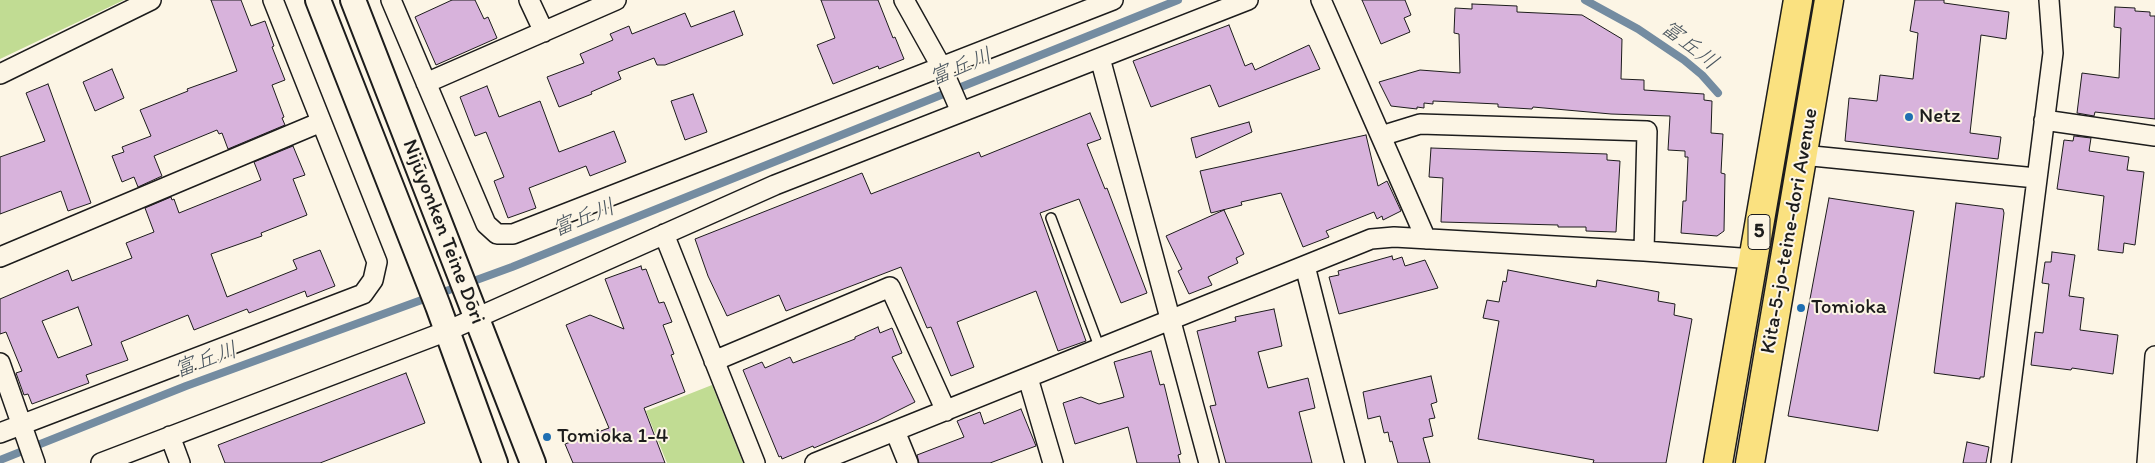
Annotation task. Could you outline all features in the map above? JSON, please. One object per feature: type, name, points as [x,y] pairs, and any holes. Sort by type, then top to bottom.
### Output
[{"type":"highway","name":"Kita-5-jo-teine-dori Avenue","points":[[1718,463],[1798,0]]},
{"type":"highway","name":"Kita-5-jo-teine-dori Avenue","points":[[1750,463],[1786,264],[1802,155],[1829,0]]},
{"type":"street","points":[[0,74],[151,0]]},
{"type":"street","points":[[0,433],[24,431],[363,294],[373,280],[377,262],[273,0]]},
{"type":"street","name":"Nijūyonken Teine Dōri","points":[[318,0],[438,306],[495,463]]},
{"type":"street","name":"Nijūyonken Teine Dōri","points":[[353,0],[533,463]]},
{"type":"street","points":[[391,0],[486,224],[497,234],[513,234],[943,72],[1113,0]]},
{"type":"street","points":[[529,0],[544,32]]},
{"type":"street","points":[[426,83],[616,0]]},
{"type":"street","points":[[904,0],[943,72],[959,107]]},
{"type":"street","points":[[101,463],[447,331],[472,307],[664,234],[959,107],[1100,58],[1248,0]]},
{"type":"street","points":[[1321,0],[1426,239]]},
{"type":"street","points":[[2001,463],[2052,53],[2049,0]]},
{"type":"street","points":[[1100,58],[1209,463]]},
{"type":"street","points":[[2044,120],[2155,136]]},
{"type":"street","points":[[0,257],[321,122]]},
{"type":"street","points":[[1381,136],[1420,124],[1647,131],[1644,251]]},
{"type":"street","points":[[1802,155],[2036,178]]},
{"type":"street","points":[[664,234],[755,463]]},
{"type":"street","points":[[815,463],[1371,239],[1394,237],[1754,259]]},
{"type":"street","points":[[1304,266],[1356,463]]},
{"type":"street","points":[[714,360],[890,287],[946,410]]},
{"type":"street","points":[[2147,463],[2155,356]]},
{"type":"street","points":[[0,363],[35,463]]},
{"type":"street","points":[[1028,378],[1054,463]]},
{"type":"street","points":[[895,431],[908,463]]},
{"type":"street","points":[[170,436],[180,463]]},
{"type":"lane","points":[[1052,218],[1100,349]]},
{"type":"green space","points":[[0,0],[124,0],[0,59]]},
{"type":"green space","points":[[712,385],[743,463],[667,463],[646,411]]},
{"type":"building","points":[[211,0],[241,0],[251,26],[265,21],[274,46],[272,47],[285,80],[272,85],[284,117],[282,118],[285,125],[228,149],[222,133],[219,134],[217,130],[154,156],[162,176],[138,187],[134,177],[122,182],[112,156],[124,152],[122,147],[151,136],[140,110],[188,91],[187,89],[237,71]]},
{"type":"building","points":[[452,0],[475,0],[484,19],[488,17],[497,38],[436,65],[415,17]]},
{"type":"building","points":[[821,0],[878,0],[893,38],[895,37],[904,59],[879,69],[878,66],[833,84],[817,45],[835,38]]},
{"type":"building","points":[[1362,0],[1405,0],[1411,15],[1404,18],[1410,32],[1381,44]]},
{"type":"building","name":"Netz","points":[[1915,0],[1944,0],[1944,3],[2009,12],[2006,39],[1981,35],[1970,133],[2001,137],[1998,159],[1845,141],[1849,98],[1877,101],[1880,75],[1913,79],[1918,33],[1910,31]]},
{"type":"building","points":[[1472,4],[1517,6],[1517,12],[1582,15],[1622,39],[1621,79],[1644,80],[1644,90],[1704,94],[1704,100],[1712,101],[1711,133],[1723,134],[1721,173],[1725,174],[1724,231],[1717,236],[1681,233],[1683,201],[1686,201],[1688,157],[1685,157],[1685,151],[1668,150],[1670,116],[1611,114],[1533,107],[1532,109],[1498,107],[1498,104],[1433,101],[1433,104],[1424,103],[1424,108],[1417,107],[1417,109],[1391,106],[1379,82],[1420,70],[1460,73],[1459,34],[1454,33],[1455,8],[1472,9]]},
{"type":"building","points":[[2115,7],[2135,8],[2135,11],[2150,12],[2150,16],[2155,16],[2155,119],[2095,112],[2094,116],[2077,113],[2082,73],[2119,78],[2121,28],[2114,27]]},
{"type":"building","points":[[734,11],[743,35],[665,65],[657,65],[654,58],[618,72],[621,79],[591,92],[592,94],[559,107],[547,77],[584,63],[580,54],[613,40],[610,34],[629,26],[632,34],[685,13],[691,27]]},
{"type":"building","points":[[1229,25],[1245,66],[1252,63],[1255,70],[1309,45],[1320,69],[1219,107],[1210,85],[1151,107],[1133,61]]},
{"type":"building","points":[[112,69],[124,98],[95,111],[83,82]]},
{"type":"building","points":[[48,84],[91,203],[68,211],[61,191],[0,214],[0,157],[45,141],[26,93]]},
{"type":"building","points":[[487,86],[499,117],[540,101],[559,152],[614,131],[626,162],[590,176],[586,166],[529,188],[536,208],[508,218],[494,181],[504,177],[486,132],[475,136],[460,97]]},
{"type":"building","points":[[693,94],[707,132],[685,140],[671,101]]},
{"type":"building","points":[[1090,113],[1101,139],[1087,144],[1105,189],[1107,188],[1147,293],[1121,303],[1079,199],[1040,213],[1086,341],[1058,351],[1036,291],[957,322],[974,367],[951,376],[931,327],[927,328],[901,267],[786,311],[779,295],[727,316],[708,276],[695,239],[862,173],[871,194],[979,152],[981,157]]},
{"type":"building","points":[[1249,122],[1252,132],[1196,158],[1191,138]]},
{"type":"building","points":[[1366,135],[1378,186],[1387,181],[1401,211],[1383,220],[1382,216],[1377,219],[1374,212],[1326,231],[1329,237],[1303,247],[1281,193],[1241,202],[1242,205],[1211,213],[1200,171]]},
{"type":"building","points":[[2074,136],[2091,138],[2089,151],[2129,157],[2127,170],[2144,172],[2135,245],[2124,243],[2123,253],[2098,250],[2104,196],[2057,189],[2064,140],[2073,141]]},
{"type":"building","points":[[293,146],[305,175],[293,179],[307,215],[261,233],[262,236],[211,254],[227,297],[297,269],[293,260],[320,250],[335,286],[307,297],[305,291],[249,313],[247,309],[194,330],[188,315],[121,342],[128,360],[86,375],[89,383],[32,404],[28,394],[24,395],[16,373],[22,371],[6,332],[0,334],[0,299],[68,270],[72,281],[132,258],[126,243],[154,232],[145,208],[171,197],[172,200],[174,199],[179,213],[261,180],[254,162]],"holes":[[[78,307],[92,345],[58,358],[42,321]]]},
{"type":"building","points":[[1431,148],[1607,154],[1607,160],[1620,161],[1616,232],[1586,231],[1586,227],[1558,227],[1558,225],[1441,222],[1443,178],[1429,177]]},
{"type":"building","points":[[1829,198],[1914,211],[1878,431],[1788,416]]},
{"type":"building","points":[[1956,203],[2003,209],[2004,213],[1984,377],[1980,377],[1980,379],[1934,373]]},
{"type":"building","points":[[1224,210],[1244,254],[1236,258],[1238,263],[1208,277],[1212,285],[1189,294],[1178,271],[1182,269],[1166,236]]},
{"type":"building","points":[[2052,252],[2075,255],[2069,296],[2084,298],[2080,330],[2118,335],[2113,374],[2031,365],[2035,332],[2043,333],[2049,284],[2042,283],[2045,262],[2051,262]]},
{"type":"building","points":[[1392,256],[1393,260],[1402,257],[1405,266],[1425,260],[1438,288],[1339,314],[1329,277],[1339,275],[1338,271]]},
{"type":"building","points":[[641,266],[642,270],[646,269],[659,303],[664,302],[672,322],[663,325],[674,354],[671,355],[685,392],[644,408],[665,463],[573,463],[565,444],[609,428],[566,325],[590,315],[624,329],[605,279]]},
{"type":"building","points":[[1508,270],[1596,287],[1597,280],[1659,292],[1658,301],[1675,304],[1674,315],[1692,319],[1666,463],[1593,463],[1594,460],[1478,439],[1499,321],[1483,318],[1487,300],[1499,302],[1503,281],[1506,282]]},
{"type":"building","points":[[1274,309],[1282,346],[1258,352],[1268,388],[1308,378],[1315,408],[1299,412],[1312,463],[1226,463],[1210,406],[1216,405],[1197,331],[1236,321],[1235,317]]},
{"type":"building","points":[[878,327],[880,333],[892,328],[902,353],[892,357],[915,402],[877,421],[814,448],[813,446],[782,459],[781,456],[779,457],[743,370],[762,362],[765,368],[790,357],[793,363],[855,339],[855,337]]},
{"type":"building","points":[[1151,351],[1160,385],[1164,384],[1181,454],[1178,455],[1180,463],[1137,463],[1128,427],[1075,444],[1063,403],[1081,397],[1099,404],[1124,397],[1114,362]]},
{"type":"building","points":[[406,373],[425,423],[320,463],[225,463],[218,445]]},
{"type":"building","points":[[1431,376],[1437,402],[1431,404],[1435,418],[1429,419],[1433,436],[1423,438],[1430,463],[1398,463],[1388,432],[1384,433],[1380,416],[1368,419],[1363,392]]},
{"type":"building","points":[[1021,409],[1036,446],[990,463],[919,463],[917,455],[964,437],[957,421],[980,412],[984,424]]},
{"type":"building","points":[[1967,442],[1989,447],[1986,463],[1963,463]]},
{"type":"waterway","name":"富丘川","points":[[0,460],[186,386],[512,267],[1178,0]]},
{"type":"waterway","name":"富丘川","points":[[1585,0],[1638,29],[1684,60],[1702,75],[1718,93]]},
{"type":"place","name":"Netz","points":[[1909,117]]},
{"type":"place","name":"Tomioka","points":[[1801,308]]},
{"type":"place","name":"Tomioka 1-4","points":[[547,437]]}]
